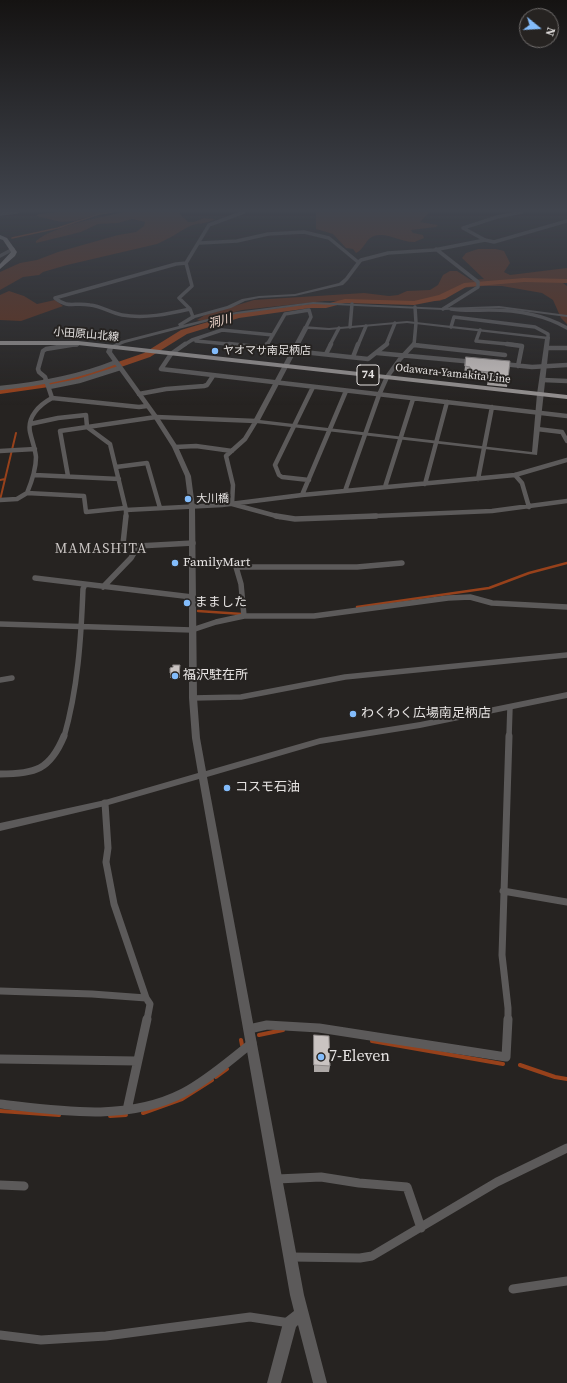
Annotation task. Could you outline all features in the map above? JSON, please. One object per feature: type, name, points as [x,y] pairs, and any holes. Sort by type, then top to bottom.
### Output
[{"type":"main road","name":"小田原山北線","points":[[0,343],[78,342],[170,354]]},
{"type":"main road","name":"Odawara-Yamakita Line","points":[[170,354],[567,396]]},
{"type":"street","points":[[131,277],[55,298],[64,305],[95,305],[123,315],[131,316],[163,314],[190,309]]},
{"type":"street","points":[[190,277],[192,286],[179,298],[190,309],[193,316]]},
{"type":"street","points":[[132,340],[142,335],[180,325],[193,316],[251,299],[296,295],[342,284],[347,280],[348,277]]},
{"type":"street","points":[[443,309],[466,295],[478,285],[478,282],[471,277]]},
{"type":"street","points":[[320,1383],[302,1313],[291,1257],[196,738],[193,698],[192,507],[188,476],[175,447],[156,417],[109,352],[111,347],[132,340],[241,312],[312,303],[443,309],[503,307],[566,316]]},
{"type":"street","points":[[350,327],[352,304]]},
{"type":"street","points":[[345,491],[379,395],[387,377],[400,359],[414,345],[416,323],[415,307]]},
{"type":"street","points":[[452,309],[464,311],[498,310],[525,314],[548,319],[567,328]]},
{"type":"street","points":[[232,504],[233,485],[226,456],[245,439],[256,421],[286,367],[311,317],[309,310],[285,314],[266,348]]},
{"type":"street","points":[[68,476],[60,431],[156,417],[256,421],[535,454],[540,394],[545,366],[548,334],[535,326],[454,318],[451,326]]},
{"type":"street","points":[[192,340],[368,359],[386,346],[395,323]]},
{"type":"street","points":[[306,327],[329,329],[395,323],[416,323],[548,338]]},
{"type":"street","points":[[353,357],[366,326]]},
{"type":"street","points":[[326,354],[339,328]]},
{"type":"street","points":[[272,335],[222,330],[192,340],[170,354],[160,369],[567,416]]},
{"type":"street","points":[[480,330],[476,341],[522,346],[518,366]]},
{"type":"street","points":[[52,398],[45,377],[39,372],[38,369],[43,351],[46,349],[77,345],[78,342]]},
{"type":"street","points":[[414,345],[505,354]]},
{"type":"street","points":[[547,348],[567,348]]},
{"type":"street","points":[[466,361],[468,350]]},
{"type":"street","points":[[487,357],[488,352]]},
{"type":"street","points":[[378,353],[479,362]]},
{"type":"street","points":[[499,364],[518,366],[567,365]]},
{"type":"street","points":[[0,388],[79,381],[118,365]]},
{"type":"street","points":[[48,384],[118,365]]},
{"type":"street","points":[[139,394],[166,388],[204,386],[207,385],[213,376]]},
{"type":"street","points":[[543,380],[567,381]]},
{"type":"street","points":[[309,480],[279,475],[275,465],[313,387]]},
{"type":"street","points":[[302,495],[346,391]]},
{"type":"street","points":[[27,493],[35,475],[35,449],[30,431],[30,424],[36,409],[52,398],[139,407],[147,406]]},
{"type":"street","points":[[385,487],[413,399]]},
{"type":"street","points":[[425,484],[435,442],[447,402]]},
{"type":"street","points":[[478,479],[482,447],[492,407]]},
{"type":"street","points":[[30,424],[65,417],[86,415],[87,427],[110,444],[126,509],[123,544],[138,546],[193,543]]},
{"type":"street","points":[[537,429],[562,432],[567,441]]},
{"type":"street","points":[[175,447],[196,446],[232,451]]},
{"type":"street","points":[[0,450],[35,449]]},
{"type":"street","points":[[0,500],[17,499],[27,493],[84,496],[86,512],[192,507],[515,475],[567,460]]},
{"type":"street","points":[[116,467],[148,463],[160,508]]},
{"type":"street","points":[[35,475],[119,478]]},
{"type":"street","points":[[515,475],[522,483],[529,507]]},
{"type":"street","points":[[232,504],[246,506],[279,517],[295,519],[492,511],[567,501]]},
{"type":"street","points":[[103,587],[131,558],[138,546]]},
{"type":"street","points":[[244,614],[236,568],[357,567],[402,563]]},
{"type":"street","points":[[34,578],[192,597]]},
{"type":"street","points":[[0,774],[19,774],[42,768],[52,760],[58,748],[74,700],[82,627],[83,589],[85,584]]},
{"type":"street","points":[[0,624],[192,630],[244,614],[314,616],[448,598],[470,597],[492,603],[567,607]]},
{"type":"street","points":[[193,698],[241,697],[345,677],[567,655]]},
{"type":"street","points":[[0,680],[12,678]]},
{"type":"street","points":[[0,827],[104,802],[320,741],[420,725],[567,695]]},
{"type":"street","points":[[249,1029],[267,1025],[319,1028],[506,1058],[508,1008],[502,955],[510,707]]},
{"type":"street","points":[[104,802],[108,848],[106,862],[114,904],[146,998],[150,1004],[127,1110]]},
{"type":"street","points":[[503,891],[567,902]]},
{"type":"street","points":[[0,991],[92,994],[146,998]]},
{"type":"street","points":[[0,1104],[96,1112],[127,1110],[156,1104],[182,1093],[203,1081],[252,1043]]},
{"type":"street","points":[[0,1059],[138,1061]]},
{"type":"street","points":[[291,1257],[360,1258],[372,1256],[497,1182],[567,1148]]},
{"type":"street","points":[[277,1179],[321,1177],[359,1184],[407,1186],[421,1228]]},
{"type":"street","points":[[0,1185],[24,1186]]},
{"type":"street","points":[[513,1289],[567,1281]]},
{"type":"street","points":[[274,1383],[290,1323],[302,1313]]},
{"type":"street","points":[[0,1335],[41,1340],[106,1336],[250,1317],[290,1323]]},
{"type":"shaded area","points":[[0,277],[27,277],[23,277],[0,290]]},
{"type":"shaded area","points":[[442,277],[466,277],[471,280],[484,279],[481,277],[567,277],[567,283],[563,283],[567,286],[567,324],[561,318],[553,300],[542,293],[502,286],[462,288],[440,301],[325,301],[242,310],[201,321],[197,320],[205,315],[254,300],[364,293],[389,296],[398,295],[407,291],[430,290],[438,285]]},
{"type":"shaded area","points":[[9,291],[24,296],[37,304],[55,300],[63,306],[21,321],[0,320],[0,295]]},
{"type":"building","points":[[466,357],[510,361],[508,379],[488,377],[489,372],[470,370],[470,367],[465,366]]},
{"type":"building","points":[[173,665],[180,665],[179,674],[170,673],[170,668],[173,667]]},
{"type":"building","name":"7-Eleven","points":[[314,1035],[329,1036],[330,1066],[314,1065]]},
{"type":"waterway","name":"洞川","points":[[0,391],[56,383],[89,375],[147,355],[184,332],[238,316],[310,306],[326,306],[345,301],[414,303],[442,297],[464,285],[524,280],[567,281]]},
{"type":"waterway","points":[[0,500],[16,433]]},
{"type":"waterway","points":[[0,480],[5,479]]},
{"type":"waterway","points":[[357,607],[489,588],[529,573],[567,563]]},
{"type":"waterway","points":[[198,611],[242,614]]},
{"type":"waterway","points":[[259,1035],[283,1030]]},
{"type":"waterway","points":[[241,1040],[242,1045]]},
{"type":"waterway","points":[[372,1041],[503,1064]]},
{"type":"waterway","points":[[520,1065],[555,1077],[567,1079]]},
{"type":"waterway","points":[[216,1077],[227,1069]]},
{"type":"waterway","points":[[143,1113],[182,1099],[212,1080]]},
{"type":"waterway","points":[[0,1111],[59,1115]]},
{"type":"waterway","points":[[110,1116],[126,1115]]},
{"type":"place","name":"ヤオマサ南足柄店","points":[[215,351]]},
{"type":"place","name":"大川橋","points":[[188,499]]},
{"type":"place","name":"FamilyMart","points":[[175,563]]},
{"type":"place","name":"まました","points":[[187,603]]},
{"type":"place","name":"福沢駐在所","points":[[175,676]]},
{"type":"place","name":"わくわく広場南足柄店","points":[[353,714]]},
{"type":"place","name":"コスモ石油","points":[[227,788]]},
{"type":"place","name":"7-Eleven","points":[[321,1057]]},
{"type":"district","name":"MAMASHITA","points":[[101,549]]}]
